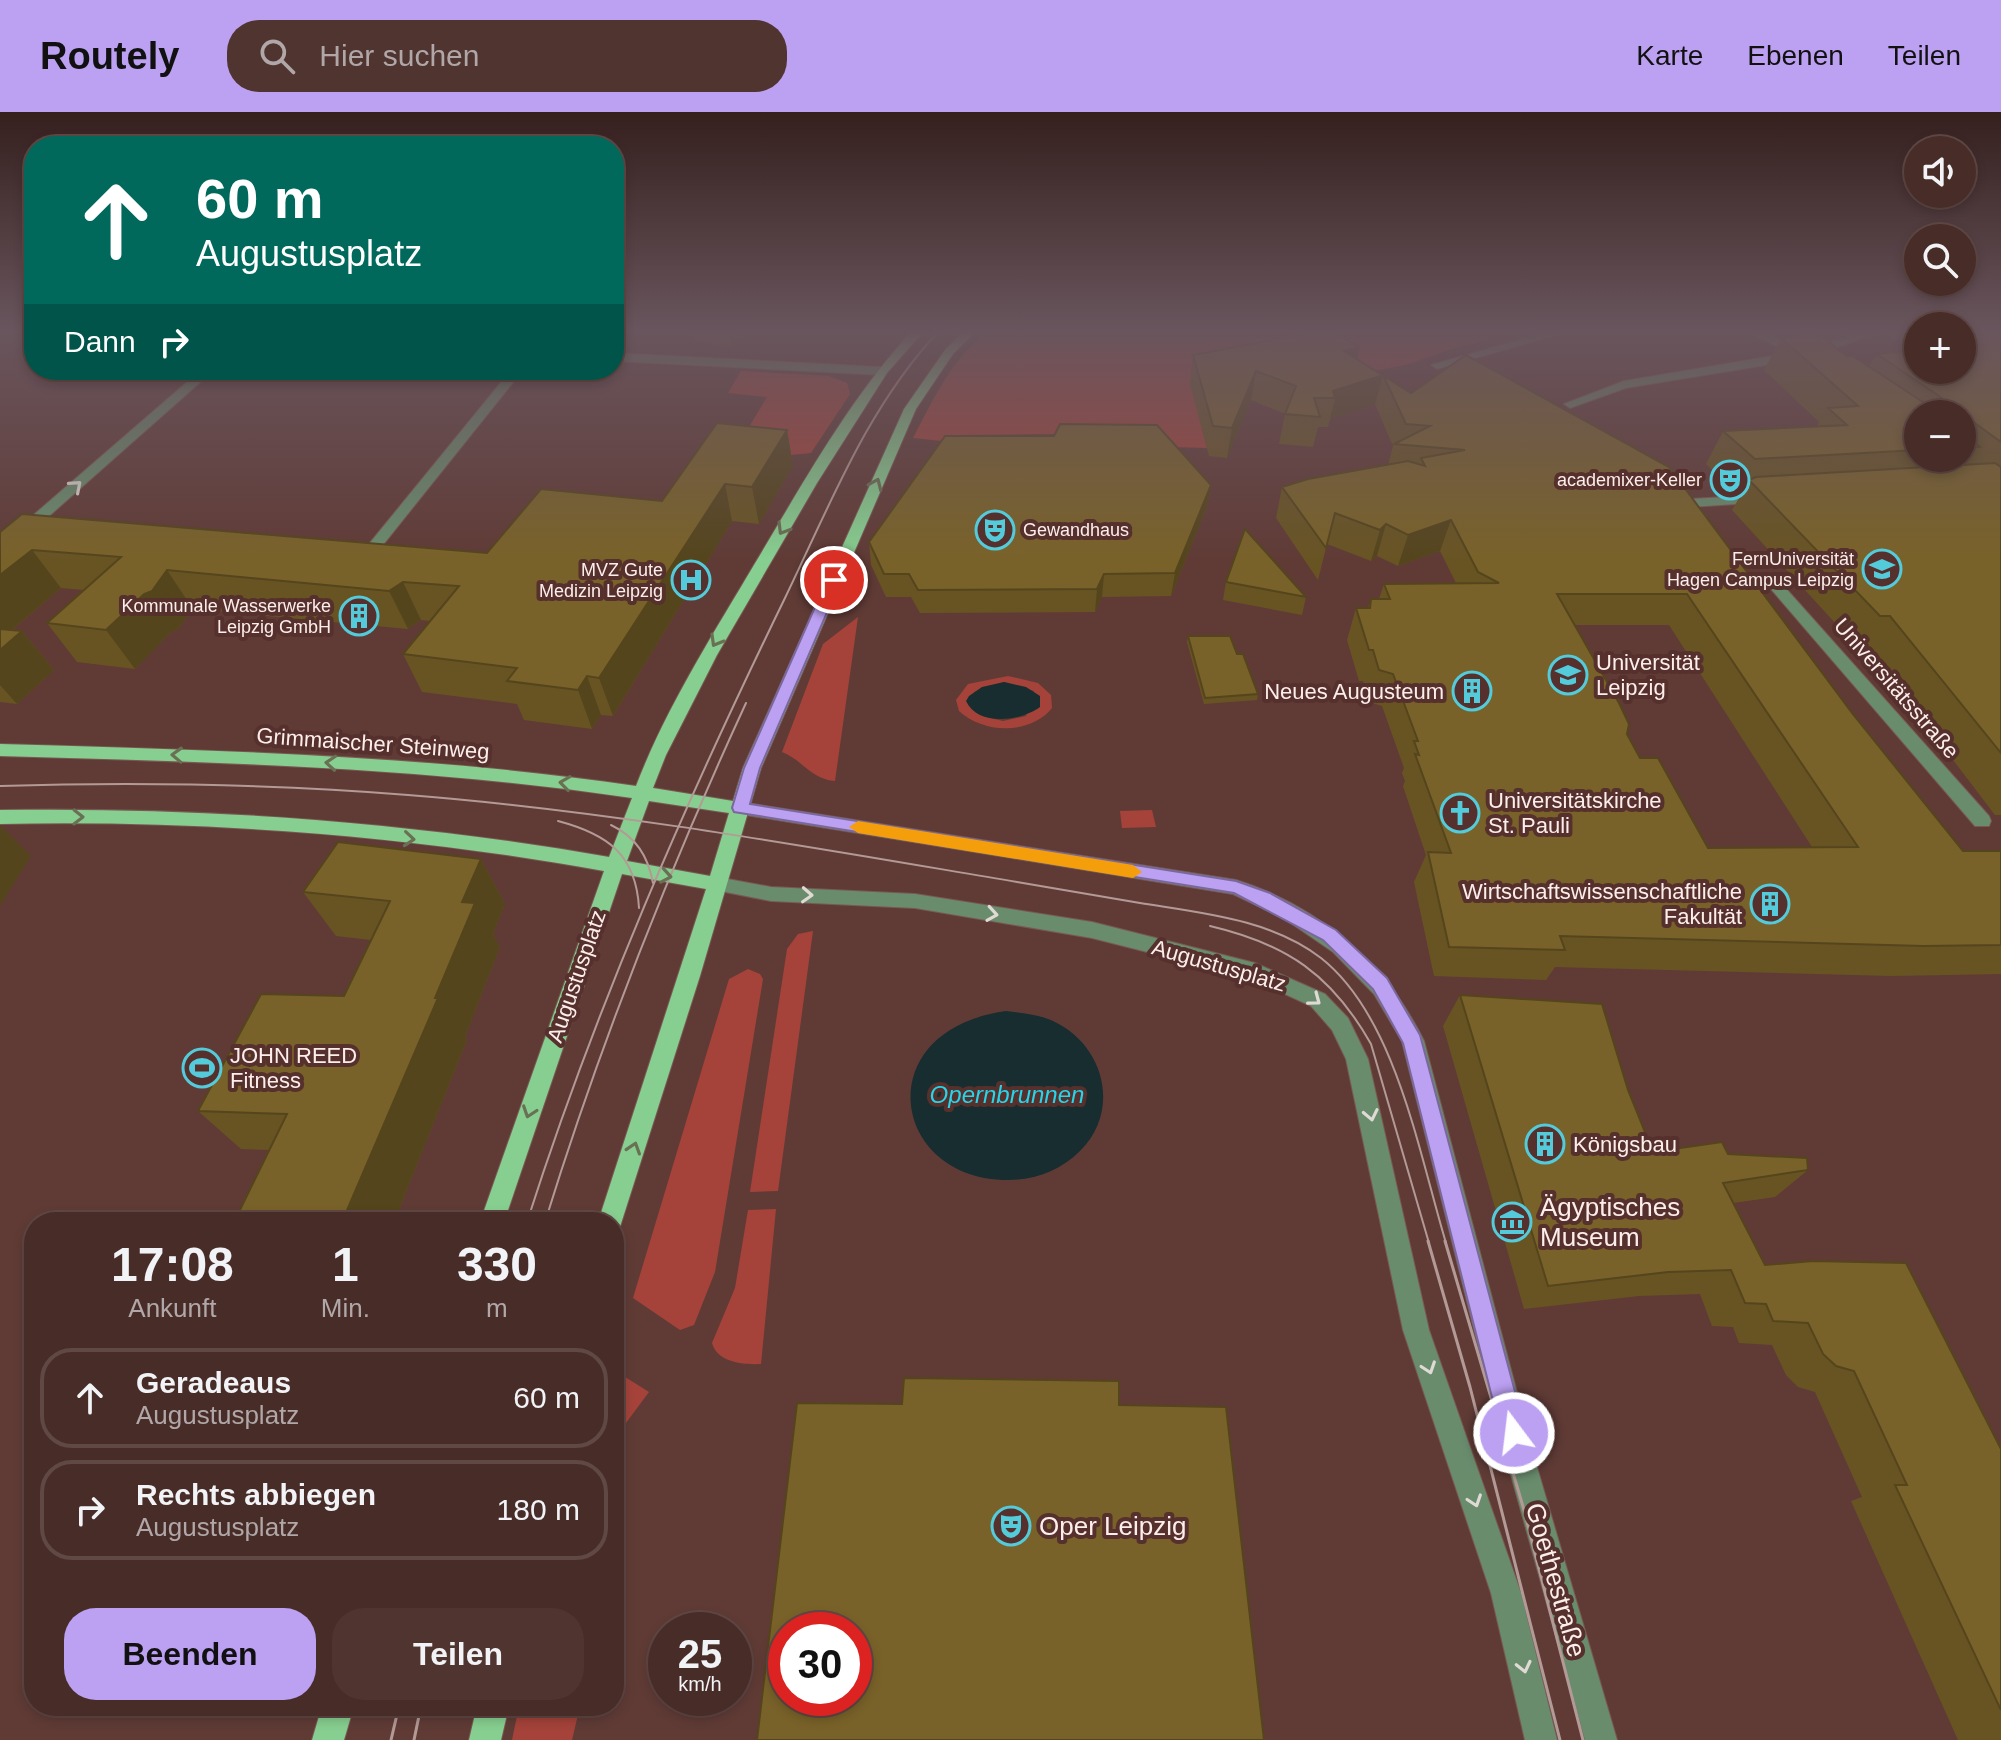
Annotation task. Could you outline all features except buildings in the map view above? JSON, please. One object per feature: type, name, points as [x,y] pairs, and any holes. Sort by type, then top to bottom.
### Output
[{"type":"main road","name":"Augustusplatz","points":[[495,1212],[657,755],[709,655],[810,483],[858,408]]},
{"type":"main road","points":[[613,1212],[752,768],[911,408]]},
{"type":"main road","name":"Grimmaischer Steinweg","points":[[0,750],[301,761],[551,781],[740,808]]},
{"type":"main road","points":[[0,817],[163,818],[258,824],[504,848],[717,884]]},
{"type":"main road","points":[[328,1740],[335,1716]]},
{"type":"main road","points":[[485,1740],[491,1716]]},
{"type":"street","points":[[0,552],[29,532],[166,408]]},
{"type":"street","points":[[355,562],[485,408]]},
{"type":"street","points":[[1690,503],[1780,498]]},
{"type":"street","points":[[0,528],[29,532]]},
{"type":"street","name":"Universitätsstraße","points":[[1776,586],[1982,821]]},
{"type":"street","name":"Goethestraße","points":[[740,808],[1236,887],[1263,898],[1329,935],[1380,983],[1408,1029],[1429,1094],[1444,1165],[1520,1457],[1601,1740]]},
{"type":"street","name":"Augustusplatz","points":[[717,884],[771,894],[915,901],[1092,930],[1255,971],[1318,1000],[1340,1024],[1357,1059],[1416,1330],[1506,1593],[1541,1740]]},
{"type":"shaded area","points":[[760,408],[841,408],[811,453],[791,455],[746,432]]},
{"type":"shaded area","points":[[929,408],[1198,408],[1207,448],[1064,444],[1059,434],[953,435],[951,442],[913,438]]},
{"type":"shaded area","points":[[858,617],[835,781],[826,780],[782,752],[823,644]]},
{"type":"shaded area","points":[[1008,676],[1038,683],[1051,695],[1052,708],[1043,717],[1019,727],[981,724],[959,711],[956,700],[968,684]],"holes":[[[1004,682],[1034,691],[1026,716],[1003,721],[982,716],[974,692]]]},
{"type":"shaded area","points":[[1152,810],[1156,827],[1122,828],[1120,811]]},
{"type":"shaded area","points":[[813,931],[778,1191],[750,1192],[787,949],[798,934]]},
{"type":"shaded area","points":[[748,969],[760,974],[763,979],[715,1272],[694,1325],[680,1330],[633,1298],[729,979]]},
{"type":"shaded area","points":[[776,1209],[761,1364],[732,1361],[719,1354],[712,1343],[735,1288],[748,1210]]},
{"type":"shaded area","points":[[624,1376],[649,1392],[624,1426]]},
{"type":"shaded area","points":[[517,1716],[578,1716],[572,1740],[512,1740]]},
{"type":"water","points":[[1004,682],[1026,687],[1040,696],[1040,707],[1022,716],[1000,719],[980,715],[966,701],[982,687]]},
{"type":"water","name":"Opernbrunnen","points":[[1006,1011],[1042,1017],[1071,1032],[1095,1062],[1103,1099],[1093,1135],[1073,1158],[1056,1169],[1019,1180],[969,1174],[939,1157],[919,1132],[911,1103],[914,1073],[931,1046],[961,1024]]},
{"type":"tram line","points":[[678,827],[834,493],[881,408]]},
{"type":"tram line","points":[[689,829],[746,703]]},
{"type":"tram line","points":[[0,786],[153,784],[357,791],[484,802],[678,827]]},
{"type":"tram line","points":[[558,821],[591,832],[616,849],[632,873],[639,908]]},
{"type":"tram line","points":[[611,825],[640,848],[653,883]]},
{"type":"tram line","points":[[530,1212],[582,1062],[678,827]]},
{"type":"tram line","points":[[678,827],[689,829]]},
{"type":"tram line","points":[[548,1212],[612,1024],[689,829]]},
{"type":"tram line","points":[[689,829],[1211,915],[1258,926],[1301,945],[1321,958],[1347,984],[1368,1015],[1386,1051],[1402,1089],[1446,1243]]},
{"type":"tram line","points":[[1210,926],[1262,942],[1305,966],[1323,981],[1356,1020],[1371,1044],[1429,1243]]},
{"type":"tram line","points":[[1428,1241],[1470,1387],[1560,1740]]},
{"type":"tram line","points":[[1445,1241],[1524,1510],[1583,1740]]},
{"type":"tram line","points":[[391,1740],[397,1716]]},
{"type":"tram line","points":[[414,1740],[419,1716]]},
{"type":"slow traffic","points":[[858,827],[1133,872]]},
{"type":"place","name":"academixer-Keller","points":[[1730,480]]},
{"type":"place","name":"Gewandhaus","points":[[995,530]]},
{"type":"place","name":"FernUniversität Hagen Campus Leipzig","points":[[1882,569]]},
{"type":"place","name":"MVZ Gute Medizin Leipzig","points":[[691,580]]},
{"type":"place","name":"Kommunale Wasserwerke Leipzig GmbH","points":[[359,616]]},
{"type":"place","name":"Universität Leipzig","points":[[1568,675]]},
{"type":"place","name":"Neues Augusteum","points":[[1472,691]]},
{"type":"place","name":"Universitätskirche St. Pauli","points":[[1460,813]]},
{"type":"place","name":"Wirtschaftswissenschaftliche Fakultät","points":[[1770,904]]},
{"type":"place","name":"JOHN REED Fitness","points":[[202,1068]]},
{"type":"place","name":"Königsbau","points":[[1545,1144]]},
{"type":"place","name":"Ägyptisches Museum","points":[[1512,1222]]},
{"type":"place","name":"Oper Leipzig","points":[[1011,1526]]},
{"type":"route","points":[[834,580],[752,768],[740,808],[1236,887],[1263,898],[1329,935],[1380,983],[1413,1041],[1514,1433]]}]
